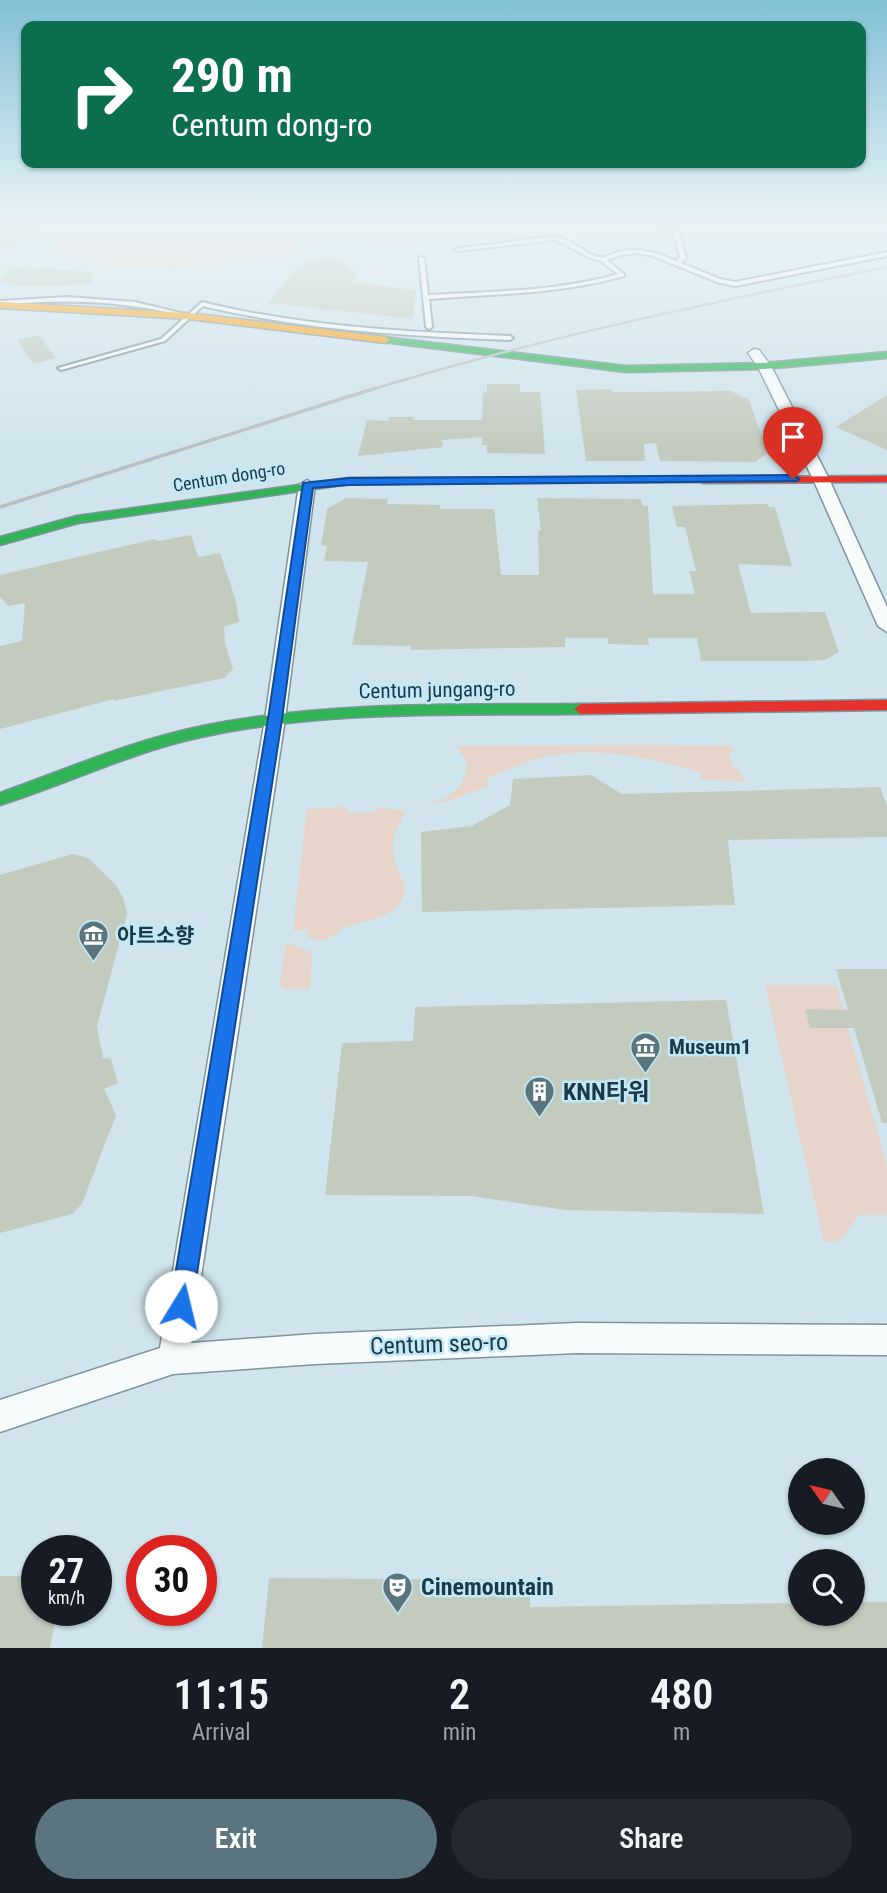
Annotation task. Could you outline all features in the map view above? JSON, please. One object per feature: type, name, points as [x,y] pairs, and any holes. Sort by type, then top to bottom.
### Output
[{"type":"main road","points":[[133,299],[429,327],[646,354],[759,360],[887,342]]},
{"type":"main road","points":[[0,304],[188,316],[626,369],[883,355]]},
{"type":"main road","name":"Centum dong-ro","points":[[0,541],[77,520],[349,481],[887,479]]},
{"type":"main road","name":"Centum jungang-ro","points":[[0,799],[147,746],[198,732],[275,719],[353,712],[887,705]]},
{"type":"street","points":[[759,360],[821,479],[887,626]]},
{"type":"street","points":[[173,1359],[275,719],[307,485]]},
{"type":"street","name":"Centum seo-ro","points":[[0,1416],[173,1359],[315,1349],[577,1338],[887,1340]]},
{"type":"lane","points":[[425,299],[429,327]]},
{"type":"lane","points":[[61,368],[163,341],[202,304],[246,316],[342,328],[412,335],[510,338]]},
{"type":"shaded area","points":[[456,746],[732,746],[734,751],[729,752],[732,767],[737,768],[743,778],[751,783],[709,781],[700,778],[701,773],[642,758],[602,753],[561,754],[513,767],[486,779],[490,785],[466,795],[441,802],[424,803],[448,796],[464,779],[467,762]]},
{"type":"shaded area","points":[[347,807],[348,813],[373,813],[380,807],[407,812],[394,838],[393,849],[404,893],[396,908],[389,913],[350,926],[325,941],[307,938],[308,929],[293,931],[307,809]]},
{"type":"shaded area","points":[[289,943],[312,953],[310,989],[285,989],[280,985],[285,947]]},
{"type":"shaded area","points":[[765,985],[836,985],[887,1166],[887,1215],[858,1215],[847,1233],[836,1242],[824,1242]]},
{"type":"building","points":[[271,299],[415,299],[413,319],[268,303]]},
{"type":"building","points":[[39,335],[56,358],[33,364],[17,340]]},
{"type":"building","points":[[487,384],[520,384],[520,392],[540,392],[545,454],[487,453],[487,445],[482,445],[482,437],[442,440],[443,447],[358,456],[367,420],[388,421],[389,417],[413,417],[414,420],[482,420],[483,393],[487,392]]},
{"type":"building","points":[[612,389],[612,392],[731,391],[749,400],[768,453],[755,462],[660,461],[656,443],[644,444],[645,461],[586,461],[576,390]]},
{"type":"building","points":[[887,395],[887,450],[836,427]]},
{"type":"building","points":[[346,498],[388,499],[387,504],[440,505],[440,509],[494,509],[501,575],[539,575],[538,530],[541,531],[537,498],[641,499],[642,506],[648,506],[653,594],[695,594],[689,571],[696,571],[685,527],[677,527],[672,506],[768,504],[769,507],[775,507],[792,566],[738,564],[751,613],[825,612],[839,652],[825,660],[701,661],[697,638],[648,638],[649,645],[608,644],[608,638],[565,638],[565,647],[410,650],[411,646],[352,645],[368,562],[324,561],[327,546],[321,545],[327,509]]},
{"type":"building","points":[[191,535],[198,557],[220,553],[236,601],[239,622],[224,627],[225,643],[233,669],[224,678],[114,699],[0,729],[0,646],[22,641],[25,603],[8,606],[0,597],[0,575],[155,539],[158,541]]},
{"type":"building","points":[[591,775],[622,794],[880,787],[887,806],[887,837],[728,840],[735,905],[422,912],[421,832],[472,826],[510,805],[513,779]]},
{"type":"building","points":[[73,854],[88,858],[116,885],[124,900],[127,914],[97,1026],[103,1058],[111,1059],[118,1083],[104,1089],[116,1115],[82,1204],[72,1214],[0,1233],[0,875]]},
{"type":"building","points":[[836,969],[887,969],[887,1123],[882,1123],[854,1028],[810,1028],[805,1009],[848,1010]]},
{"type":"building","name":"KNN타워","points":[[726,1000],[764,1214],[566,1210],[470,1196],[325,1195],[342,1043],[413,1041],[415,1007]]},
{"type":"building","points":[[0,1576],[21,1576],[21,1626],[54,1626],[50,1648],[0,1648]]},
{"type":"building","points":[[269,1578],[530,1580],[530,1607],[788,1603],[788,1626],[865,1626],[865,1602],[887,1602],[887,1648],[262,1648]]},
{"type":"railway","points":[[370,390],[562,337],[735,299]]},
{"type":"railway","points":[[0,507],[376,388]]},
{"type":"traffic: fast","points":[[385,340],[626,369],[764,366],[887,355]]},
{"type":"traffic: fast","points":[[0,541],[77,520],[349,481],[703,480]]},
{"type":"traffic: fast","points":[[0,799],[175,738],[248,723],[390,711],[581,709]]},
{"type":"traffic: slow","points":[[0,305],[188,316],[385,340]]},
{"type":"traffic: jam","points":[[703,480],[887,479]]},
{"type":"traffic: jam","points":[[581,709],[887,705]]},
{"type":"place","name":"아트소향","points":[[94,963]]},
{"type":"place","name":"Museum1","points":[[646,1074]]},
{"type":"place","name":"KNN타워","points":[[540,1119]]},
{"type":"place","name":"Cinemountain","points":[[398,1614]]},
{"type":"route","points":[[181,1306],[275,719],[307,485],[349,481],[793,479]]}]
